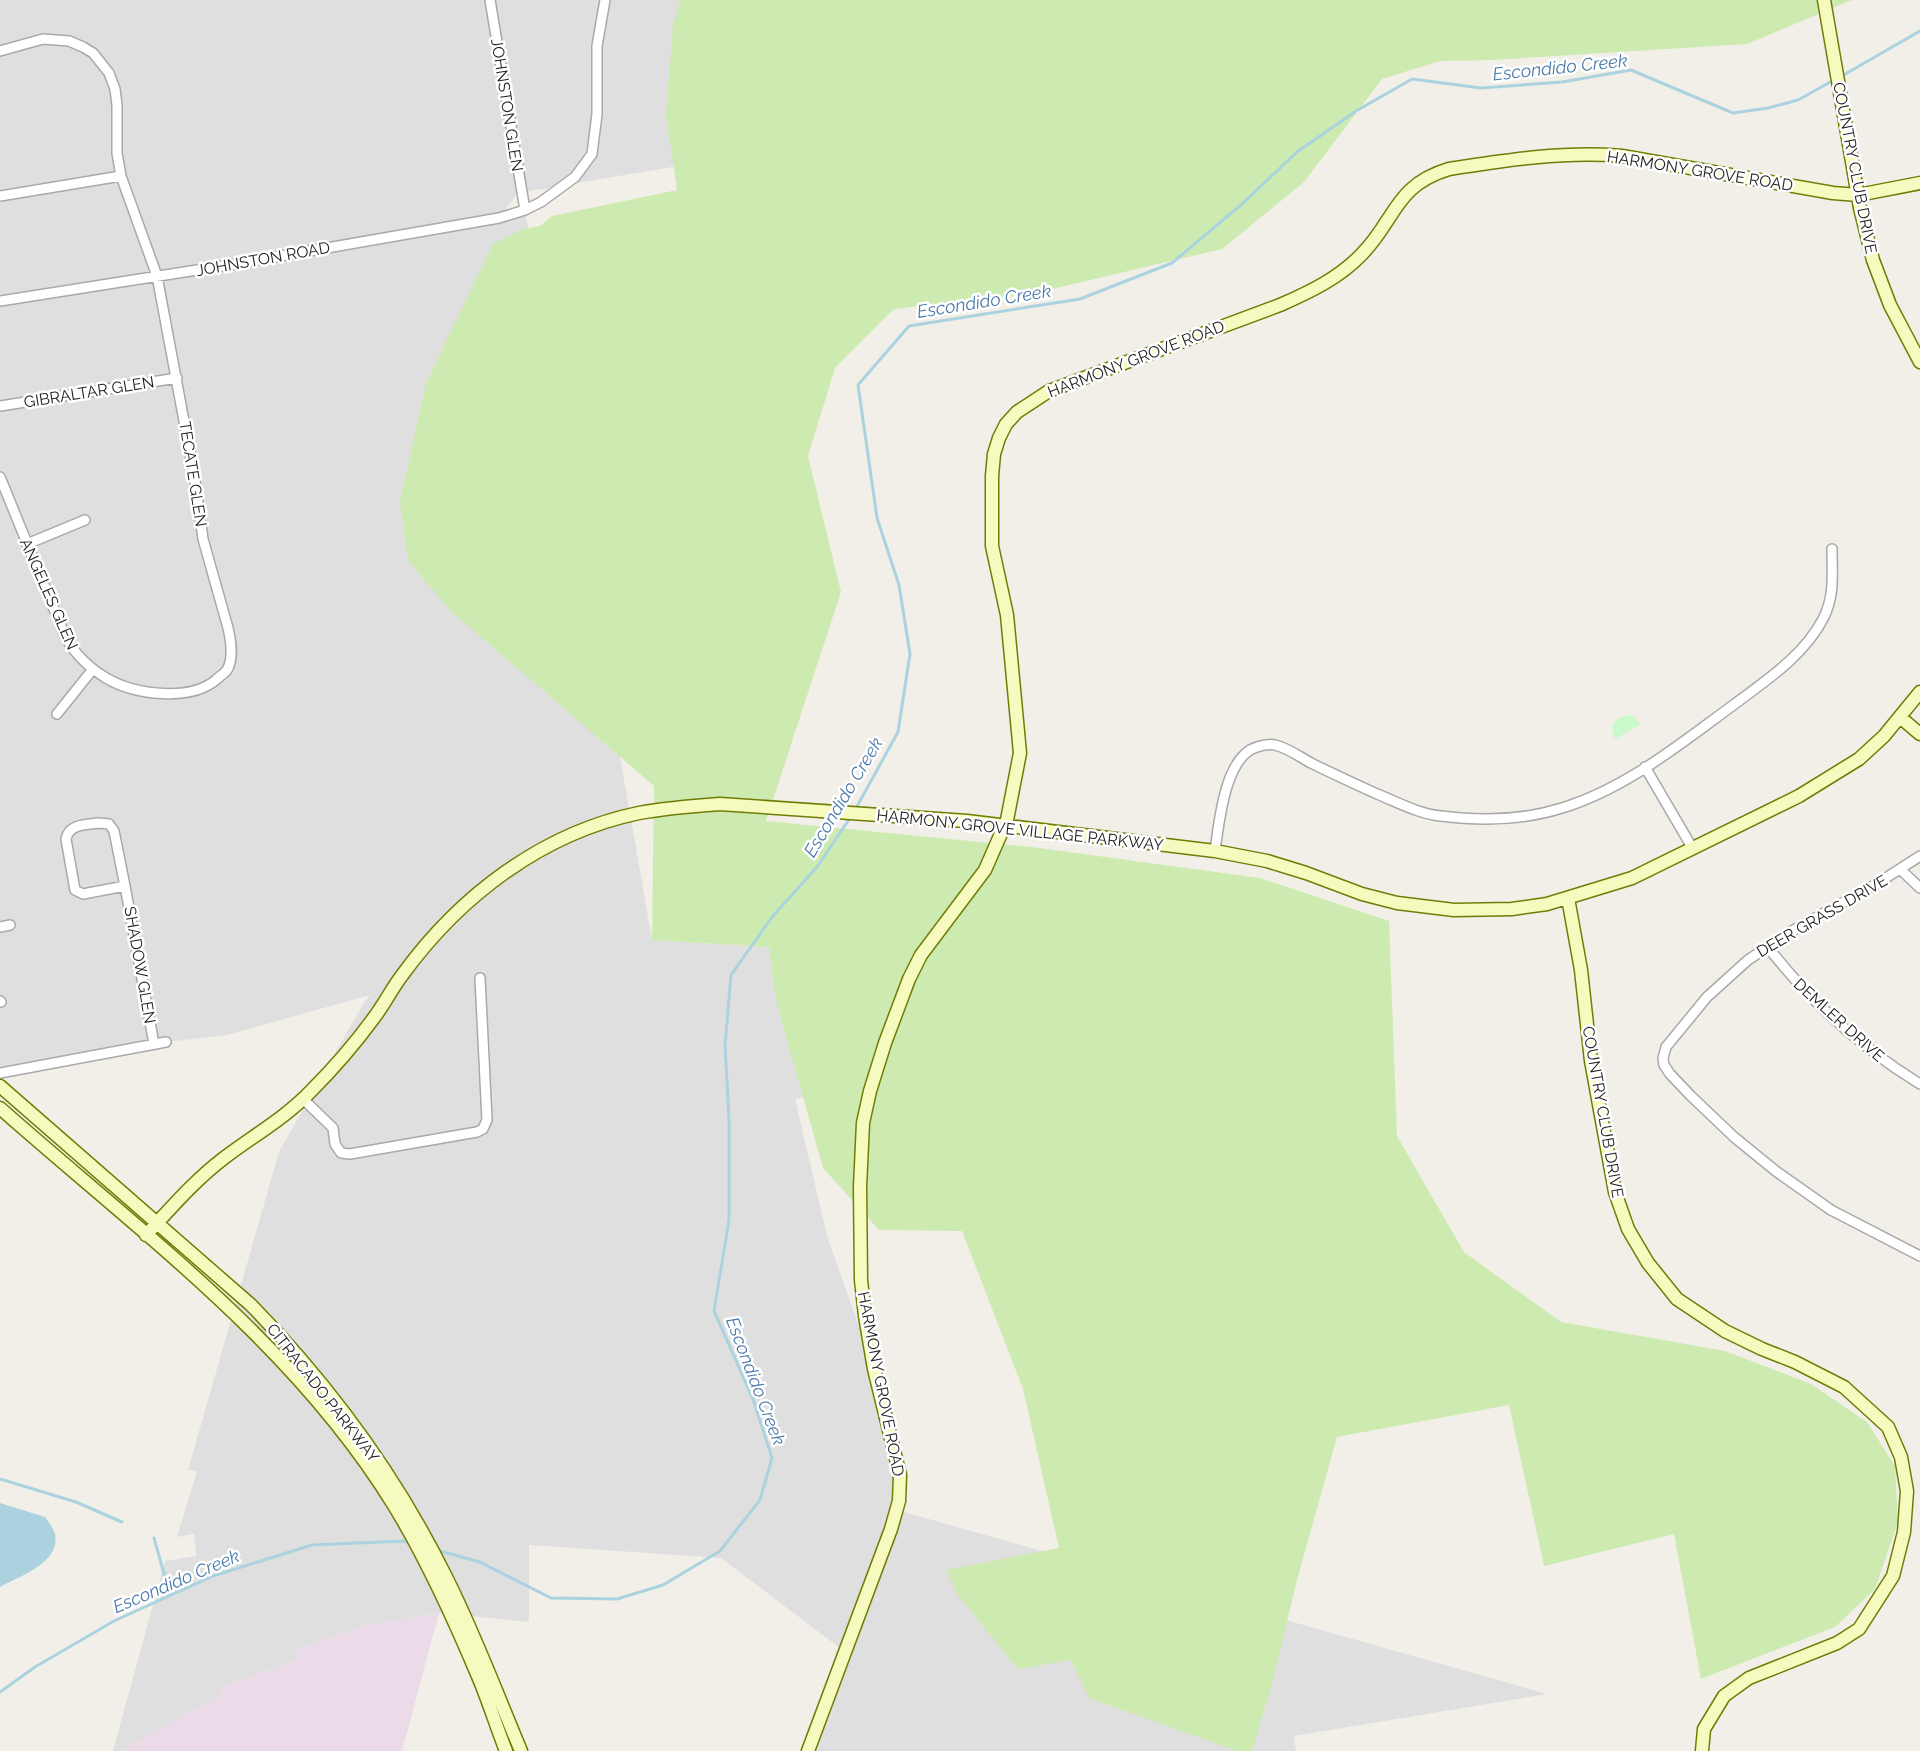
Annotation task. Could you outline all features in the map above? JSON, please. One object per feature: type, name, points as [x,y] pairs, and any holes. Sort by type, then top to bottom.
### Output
[{"type":"main road","name":"COUNTRY CLUB DRIVE","points":[[1824,0],[1868,243],[1890,305],[1920,362]]},
{"type":"main road","name":"HARMONY GROVE ROAD","points":[[808,1751],[891,1529],[900,1492],[898,1462],[874,1369],[863,1298],[860,1222],[863,1123],[885,1043],[909,979],[921,955],[985,870],[1005,826],[1020,753],[1007,615],[992,546],[994,454],[1006,424],[1017,412],[1049,391],[1280,305],[1323,285],[1349,267],[1362,254],[1416,183],[1432,174],[1449,169],[1561,156],[1601,154],[1833,193],[1858,195],[1920,183]]},
{"type":"main road","points":[[1568,898],[1632,878],[1822,783],[1859,759],[1884,736],[1920,692]]},
{"type":"main road","points":[[1900,717],[1920,734]]},
{"type":"main road","name":"HARMONY GROVE VILLAGE PARKWAY","points":[[146,1235],[202,1176],[303,1099],[336,1065],[374,1018],[403,973],[464,904],[509,868],[545,847],[592,828],[636,814],[682,806],[720,804],[967,821],[1215,851],[1267,861],[1362,894],[1418,906],[1454,910],[1503,909],[1539,905],[1568,898]]},
{"type":"main road","name":"COUNTRY CLUB DRIVE","points":[[1568,898],[1581,970],[1591,1061],[1614,1192],[1628,1229],[1648,1263],[1677,1299],[1725,1331],[1844,1387],[1888,1427],[1901,1457],[1907,1491],[1904,1532],[1893,1576],[1859,1629],[1836,1643],[1749,1678],[1724,1696],[1704,1729],[1702,1751]]},
{"type":"main road","name":"CITRACADO PARKWAY","points":[[0,1086],[251,1305],[283,1339],[333,1400],[399,1515],[442,1581],[521,1751]]},
{"type":"main road","name":"CITRACADO PARKWAY","points":[[0,1108],[220,1299],[284,1362],[370,1461]]},
{"type":"main road","name":"CITRACADO PARKWAY","points":[[442,1581],[506,1751]]},
{"type":"street","name":"JOHNSTON GLEN","points":[[490,0],[525,210]]},
{"type":"street","name":"JOHNSTON ROAD","points":[[0,301],[499,218],[542,202],[575,177],[592,154],[597,114],[597,46],[605,0]]},
{"type":"street","name":"TECATE GLEN","points":[[0,51],[43,39],[69,41],[93,53],[109,73],[115,89],[117,153],[121,176],[157,276],[195,480],[202,539],[231,643],[227,670]]},
{"type":"street","points":[[0,196],[121,176]]},
{"type":"street","name":"GIBRALTAR GLEN","points":[[0,406],[177,378]]},
{"type":"street","name":"ANGELES GLEN","points":[[0,477],[65,636],[75,654],[108,680],[128,688],[164,693],[201,690],[227,670]]},
{"type":"street","points":[[27,544],[85,520]]},
{"type":"street","points":[[1215,851],[1219,824],[1234,767],[1246,752],[1258,746],[1285,748],[1356,784],[1424,813],[1468,819],[1527,815],[1563,808],[1599,793],[1688,739],[1778,671],[1808,642],[1823,620],[1832,596],[1832,549]]},
{"type":"street","points":[[57,714],[93,669]]},
{"type":"street","points":[[1645,767],[1693,849]]},
{"type":"street","name":"SHADOW GLEN","points":[[125,886],[83,894],[75,890],[66,839],[67,832],[74,827],[98,823],[109,824],[114,831],[125,886],[154,1044]]},
{"type":"street","name":"DEER GRASS DRIVE","points":[[1920,856],[1901,870],[1767,946],[1735,970],[1707,997],[1666,1047],[1663,1055],[1664,1065],[1679,1084],[1734,1137],[1797,1187],[1853,1223],[1920,1256]]},
{"type":"street","points":[[1901,870],[1920,888]]},
{"type":"street","name":"DEMLER DRIVE","points":[[1767,946],[1800,985],[1857,1040],[1881,1059],[1920,1084]]},
{"type":"street","points":[[303,1099],[333,1128],[335,1144],[342,1153],[350,1154],[477,1132],[483,1129],[487,1120],[480,978]]},
{"type":"street","points":[[0,1073],[166,1042]]},
{"type":"shaded area","points":[[0,0],[772,0],[796,146],[518,193],[499,217],[525,210],[652,940],[769,947],[776,1000],[979,1060],[795,1099],[827,1236],[874,1369],[895,1450],[897,1510],[1547,1694],[1294,1736],[1296,1751],[808,1751],[845,1652],[721,1558],[529,1545],[529,1622],[439,1613],[363,1626],[298,1650],[297,1659],[221,1688],[221,1695],[121,1751],[113,1751],[165,1561],[196,1556],[194,1534],[177,1537],[197,1471],[188,1470],[279,1152],[370,995],[227,1035],[166,1042],[0,1072]]},
{"type":"shaded area","points":[[439,1613],[402,1751],[121,1751],[220,1695],[221,1688],[297,1659],[298,1650],[363,1626]]},
{"type":"green space","points":[[680,0],[1852,0],[1747,44],[1494,60],[1440,61],[1382,79],[1304,182],[1222,249],[1035,293],[894,309],[835,368],[808,456],[841,592],[766,821],[1032,847],[1260,878],[1389,921],[1397,1136],[1464,1252],[1561,1322],[1725,1351],[1811,1384],[1867,1422],[1895,1466],[1898,1522],[1875,1589],[1835,1627],[1701,1679],[1674,1534],[1544,1566],[1509,1405],[1337,1437],[1297,1580],[1271,1688],[1252,1751],[1237,1751],[1089,1698],[1071,1660],[1018,1669],[958,1595],[946,1570],[1059,1548],[1023,1389],[962,1231],[879,1230],[823,1168],[776,1001],[769,947],[652,940],[654,786],[452,612],[408,561],[400,501],[426,383],[493,244],[524,229],[540,226],[552,216],[677,190],[666,115],[673,26]]},
{"type":"green space","points":[[1629,715],[1641,724],[1615,739],[1612,730],[1614,722]]},
{"type":"water","points":[[0,1503],[45,1517],[55,1534],[55,1544],[46,1561],[0,1587]]},
{"type":"waterway","name":"Escondido Creek","points":[[1840,77],[1920,31]]},
{"type":"waterway","name":"Escondido Creek","points":[[855,810],[898,732],[910,654],[899,585],[877,518],[858,385],[909,326],[1080,299],[1172,263],[1242,204],[1297,152],[1356,111],[1412,79],[1481,88],[1562,82],[1631,70],[1733,113],[1768,108],[1798,100],[1834,80]]},
{"type":"waterway","name":"Escondido Creek","points":[[436,1550],[480,1562],[551,1598],[617,1599],[663,1585],[720,1551],[760,1500],[772,1458],[753,1399],[714,1311],[729,1220],[729,1118],[725,1046],[731,975],[772,917],[817,867],[850,818]]},
{"type":"waterway","points":[[0,1479],[76,1502],[122,1522]]},
{"type":"waterway","points":[[154,1538],[170,1595]]},
{"type":"waterway","name":"Escondido Creek","points":[[0,1692],[35,1667],[114,1621],[213,1576],[312,1545],[404,1541],[410,1543]]}]
